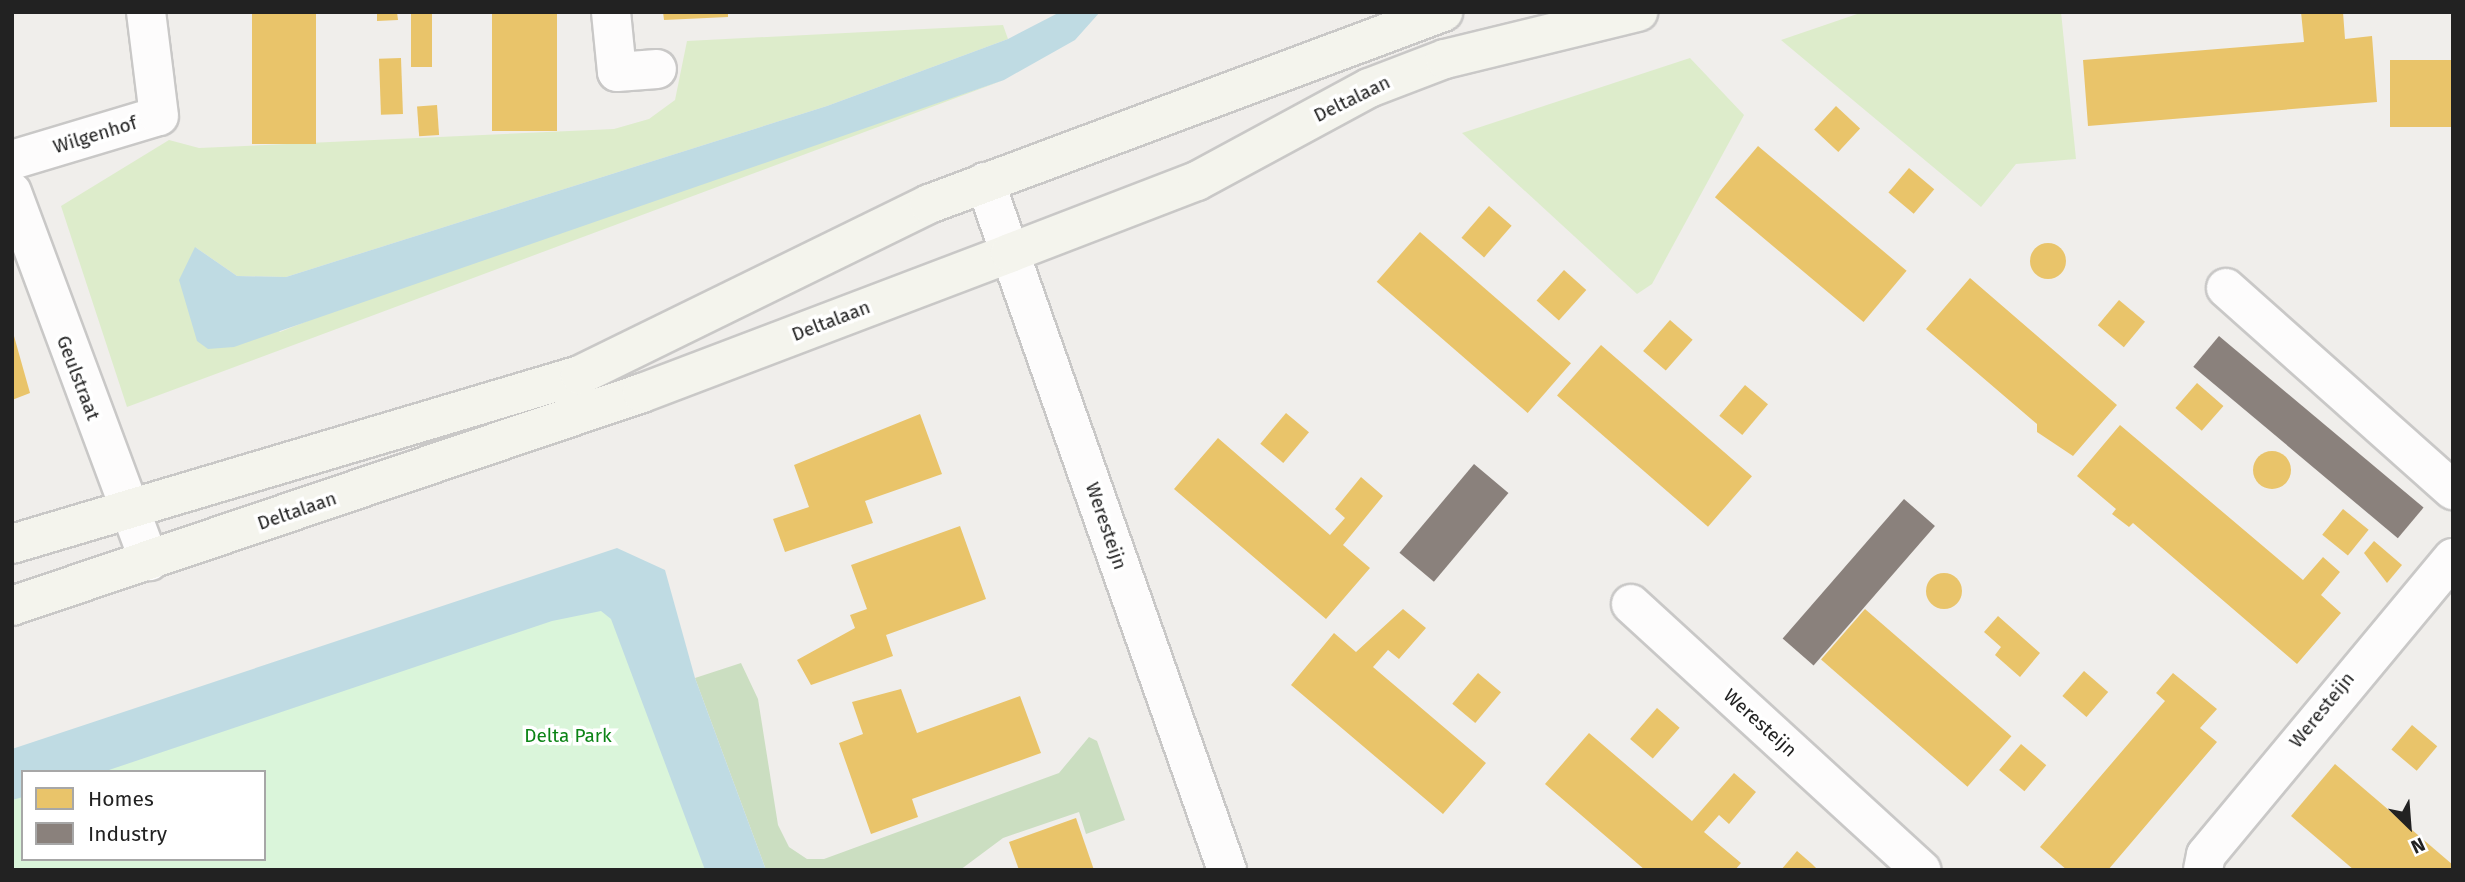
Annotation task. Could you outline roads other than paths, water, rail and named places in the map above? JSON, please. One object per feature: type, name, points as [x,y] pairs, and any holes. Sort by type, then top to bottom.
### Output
[{"type":"street","name":"Wilgenhof","points":[[12,160],[159,116],[146,12]]},
{"type":"street","points":[[611,12],[617,72],[657,69]]},
{"type":"street","points":[[12,544],[127,505],[580,375],[985,183],[1443,12]]},
{"type":"street","name":"Deltalaan","points":[[12,606],[642,393],[1010,253],[1198,181],[1369,88],[1445,60],[1638,12]]},
{"type":"street","name":"Weresteijn","points":[[985,183],[1227,870]]},
{"type":"street","name":"Geulstraat","points":[[12,192],[149,561]]},
{"type":"street","points":[[2226,288],[2453,490]]},
{"type":"street","name":"Weresteijn","points":[[2203,870],[2206,855],[2453,558]]},
{"type":"street","name":"Weresteijn","points":[[1631,604],[1921,870]]},
{"type":"water","points":[[1060,12],[1100,12],[1075,40],[1004,80],[234,347],[208,349],[197,341],[179,280],[195,247],[237,276],[286,277],[827,106],[1008,39]]},
{"type":"water","points":[[617,548],[665,570],[695,678],[766,870],[705,870],[611,619],[601,611],[552,621],[109,770],[21,770],[21,798],[12,800],[12,749]]},
{"type":"park label","name":"Delta Park","points":[[568,736]]}]
